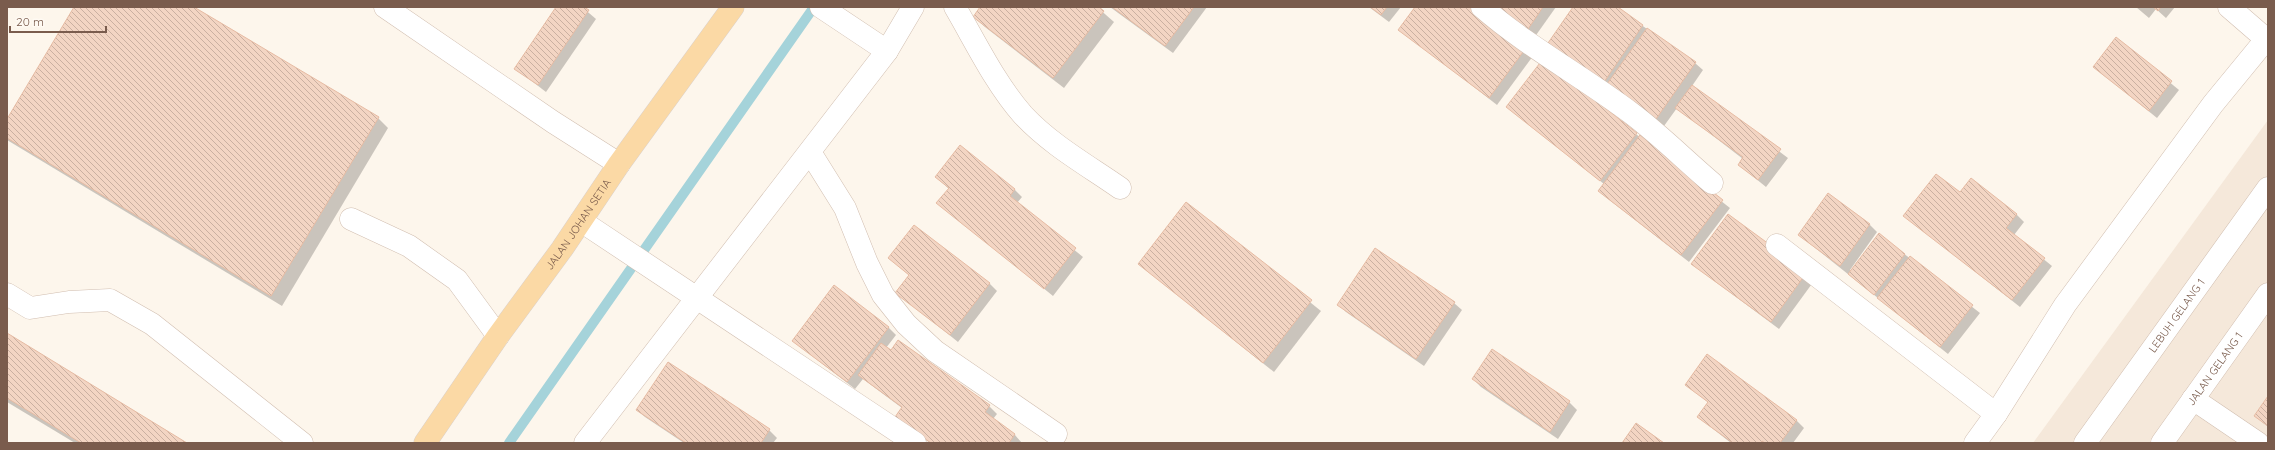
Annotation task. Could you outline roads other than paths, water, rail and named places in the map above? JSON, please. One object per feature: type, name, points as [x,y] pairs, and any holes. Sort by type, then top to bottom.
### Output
[{"type":"main road","name":"JALAN JOHAN SETIA","points":[[425,443],[498,336],[581,221],[619,164],[733,7]]},
{"type":"street","points":[[385,7],[553,122],[619,164]]},
{"type":"street","points":[[820,7],[887,51]]},
{"type":"street","points":[[585,443],[887,51],[913,7]]},
{"type":"street","points":[[954,7],[994,76],[1023,114],[1055,145],[1120,188]]},
{"type":"street","points":[[1482,7],[1510,32],[1558,62],[1632,113],[1712,183]]},
{"type":"street","points":[[1975,443],[1996,414],[2065,305],[2213,104],[2267,38],[2229,7]]},
{"type":"street","points":[[810,152],[844,208],[867,263],[883,295],[906,324],[935,351],[1056,434]]},
{"type":"street","name":"LEBUH GELANG 1","points":[[2085,443],[2268,188]]},
{"type":"street","points":[[351,219],[409,246],[457,280],[498,336]]},
{"type":"street","points":[[581,221],[915,443]]},
{"type":"street","points":[[1777,245],[1996,414]]},
{"type":"street","points":[[7,294],[30,308],[70,302],[110,300],[152,324],[302,443]]},
{"type":"street","name":"JALAN GELANG 1","points":[[2162,443],[2268,294]]},
{"type":"street","points":[[2193,399],[2258,443]]},
{"type":"waterway","points":[[509,443],[814,7]]}]
